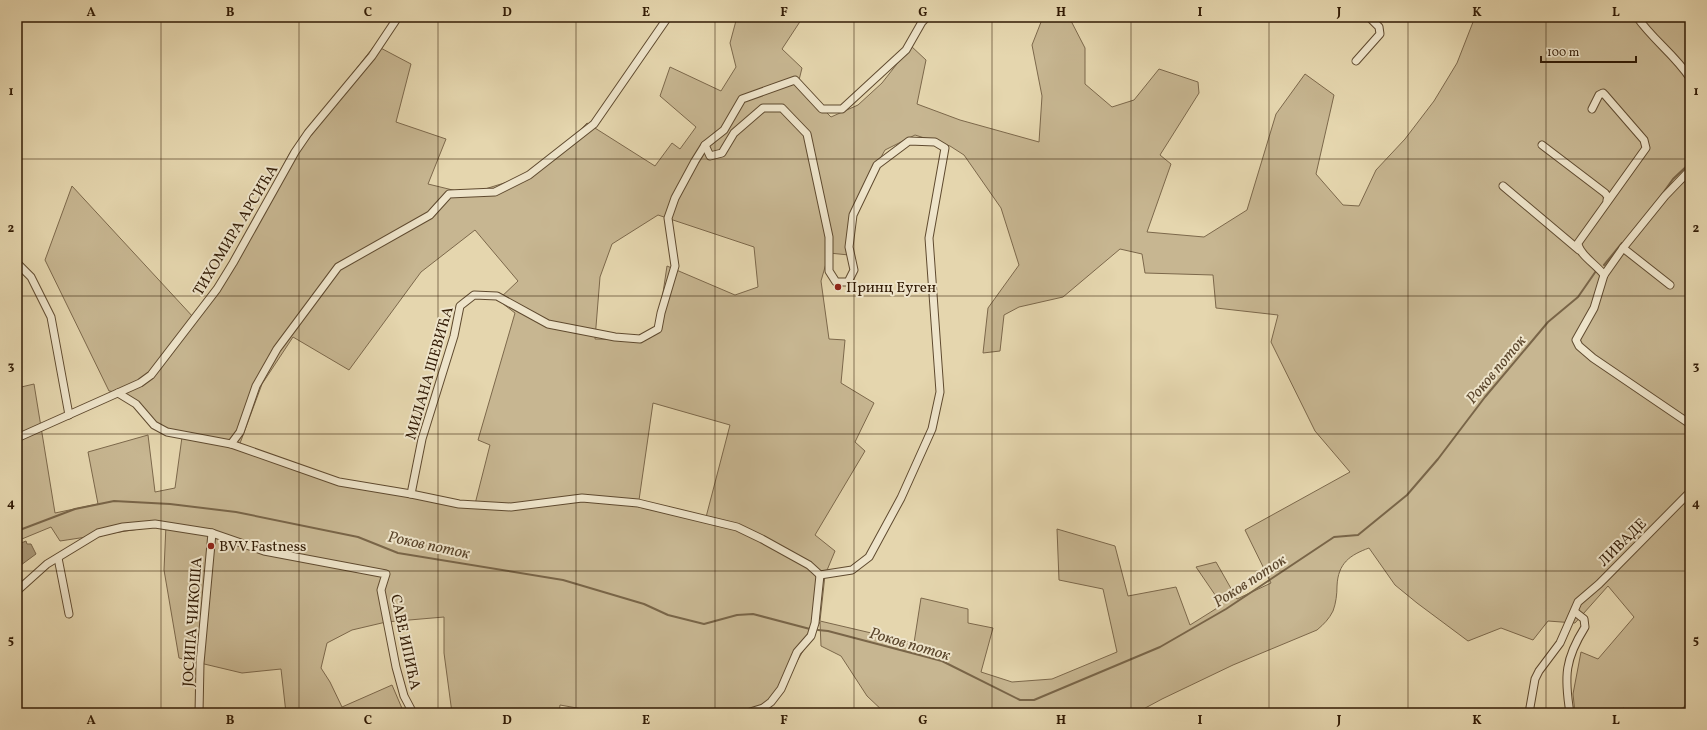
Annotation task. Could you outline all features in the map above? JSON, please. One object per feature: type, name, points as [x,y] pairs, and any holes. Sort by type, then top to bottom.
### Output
[{"type":"street","name":"ТИХОМИРА АРСИЋА","points":[[17,438],[140,383],[151,375],[208,301],[234,263],[304,139],[372,56],[398,17]]},
{"type":"street","points":[[231,444],[240,432],[256,386],[277,349],[338,267],[430,215],[449,194],[494,192],[529,175],[594,124],[668,17]]},
{"type":"street","points":[[820,575],[852,570],[869,557],[900,498],[932,429],[940,392],[929,238],[945,148],[935,142],[909,141],[877,165],[853,215],[849,247],[854,270],[848,282],[836,282],[829,271],[829,237],[807,134],[782,108],[763,108],[734,133],[722,153],[710,156],[705,145],[724,130],[742,99],[795,80],[822,109],[842,109],[906,50],[922,22],[927,17]]},
{"type":"street","points":[[1356,61],[1380,34],[1379,27],[1369,17]]},
{"type":"street","points":[[1637,17],[1647,32],[1675,59],[1690,78]]},
{"type":"street","points":[[1579,250],[1579,239],[1644,152],[1646,144],[1603,93],[1599,94],[1592,109]]},
{"type":"street","name":"МИЛАНА ШЕВИЋА","points":[[411,494],[422,439],[454,336],[460,306],[474,295],[497,296],[548,324],[615,337],[640,339],[658,329],[661,313],[675,266],[668,218],[675,198],[705,145]]},
{"type":"street","points":[[1542,145],[1605,193],[1608,197],[1607,200]]},
{"type":"street","points":[[1690,170],[1665,196],[1623,248],[1604,275],[1594,308],[1576,340],[1579,346],[1589,355],[1690,424]]},
{"type":"street","points":[[1503,186],[1579,250],[1599,268],[1604,275]]},
{"type":"street","points":[[1623,248],[1670,285]]},
{"type":"street","points":[[17,263],[31,277],[51,317],[69,415]]},
{"type":"street","points":[[118,393],[136,404],[154,425],[166,432],[231,444],[339,482],[459,504],[511,508],[582,498],[638,503],[737,527],[809,565],[820,575]]},
{"type":"street","name":"ЛИВАДЕ","points":[[1530,713],[1533,689],[1539,671],[1560,643],[1575,612],[1578,602],[1599,584],[1690,492]]},
{"type":"street","points":[[17,591],[47,564],[98,533],[124,527],[155,524],[212,533]]},
{"type":"street","name":"САВЕ ИПИЋА","points":[[212,533],[264,551],[386,574],[381,590],[396,667],[404,696],[413,713]]},
{"type":"street","name":"ЈОСИПА ЧИКОША","points":[[199,713],[200,663],[212,533]]},
{"type":"street","points":[[58,558],[69,614]]},
{"type":"street","points":[[747,713],[763,708],[771,702],[781,688],[797,652],[811,636],[815,623],[820,575]]},
{"type":"street","points":[[1570,713],[1566,675],[1572,650],[1585,623],[1584,619],[1575,612]]},
{"type":"shaded area","points":[[737,17],[803,17],[782,49],[802,68],[798,84],[831,117],[858,105],[882,83],[911,46],[926,60],[917,104],[960,120],[1039,142],[1042,96],[1032,45],[1043,17],[1069,17],[1085,48],[1085,84],[1112,107],[1134,100],[1159,69],[1198,82],[1199,93],[1160,155],[1171,164],[1147,232],[1204,237],[1247,210],[1276,114],[1305,74],[1334,95],[1316,174],[1343,205],[1359,206],[1376,170],[1405,139],[1434,101],[1457,63],[1475,17],[1690,17],[1690,673],[1686,677],[1690,681],[1690,700],[1681,710],[1683,712],[1665,713],[1663,711],[1661,713],[1635,713],[1623,708],[1619,713],[1575,713],[1573,694],[1581,652],[1598,659],[1634,617],[1608,586],[1575,623],[1548,621],[1533,640],[1501,628],[1468,641],[1395,585],[1369,548],[1346,561],[1338,578],[1333,611],[1317,630],[1233,665],[1136,713],[885,713],[867,696],[841,656],[821,646],[820,622],[786,680],[762,709],[749,713],[605,713],[560,705],[559,713],[452,713],[444,653],[444,617],[386,622],[352,630],[327,643],[321,668],[330,682],[342,707],[392,685],[404,713],[286,713],[281,669],[242,673],[179,658],[164,570],[166,525],[60,541],[51,527],[17,541],[17,388],[34,384],[55,513],[98,504],[88,452],[148,435],[155,492],[175,488],[182,437],[156,430],[122,393],[109,391],[45,260],[72,186],[194,318],[231,262],[290,153],[375,45],[411,64],[396,122],[446,139],[428,184],[469,194],[517,179],[563,148],[587,123],[655,166],[672,143],[680,149],[696,127],[660,96],[670,67],[721,91],[736,67],[730,43]],"holes":[[[915,135],[950,146],[964,155],[1001,208],[1019,265],[988,308],[983,353],[1000,351],[1004,315],[1019,307],[1063,297],[1120,249],[1142,254],[1145,273],[1213,275],[1216,308],[1278,315],[1271,342],[1315,431],[1350,472],[1245,530],[1271,583],[1237,599],[1216,562],[1196,567],[1222,605],[1190,625],[1176,587],[1128,596],[1115,546],[1057,529],[1059,580],[1103,589],[1117,652],[1052,679],[1012,682],[981,672],[993,628],[968,623],[968,609],[921,598],[914,643],[820,621],[825,575],[835,551],[815,535],[865,451],[855,442],[874,403],[841,383],[845,340],[829,339],[821,281],[829,253],[849,255],[851,221],[863,189],[885,150]],[[658,215],[754,247],[758,287],[735,295],[667,266],[657,333],[644,340],[595,339],[600,277],[612,244]],[[475,230],[518,281],[498,300],[515,313],[478,440],[490,445],[474,508],[337,483],[239,446],[262,384],[293,337],[349,370],[421,272]],[[653,403],[730,425],[705,521],[638,507]]]},
{"type":"shaded area","points":[[26,541],[27,544],[31,544],[36,554],[17,568],[17,550],[22,548],[21,543]]},
{"type":"waterway","name":"Роков поток","points":[[1658,200],[1673,179],[1690,163]]},
{"type":"waterway","name":"Роков поток","points":[[1604,265],[1622,243]]},
{"type":"waterway","name":"Роков поток","points":[[818,630],[828,631],[942,661],[1020,700],[1034,700],[1160,647],[1226,609],[1334,537],[1358,535],[1407,495],[1438,459],[1485,397],[1548,322],[1578,297],[1596,271]]},
{"type":"waterway","name":"Роков поток","points":[[17,531],[75,509],[114,501],[170,504],[236,512],[358,537],[398,553],[563,580],[644,604],[668,615],[704,624],[737,615],[753,614],[810,629]]},
{"type":"place","name":"Принц Еуген","points":[[838,287]]},
{"type":"place","name":"BVV Fastness","points":[[211,546]]}]
